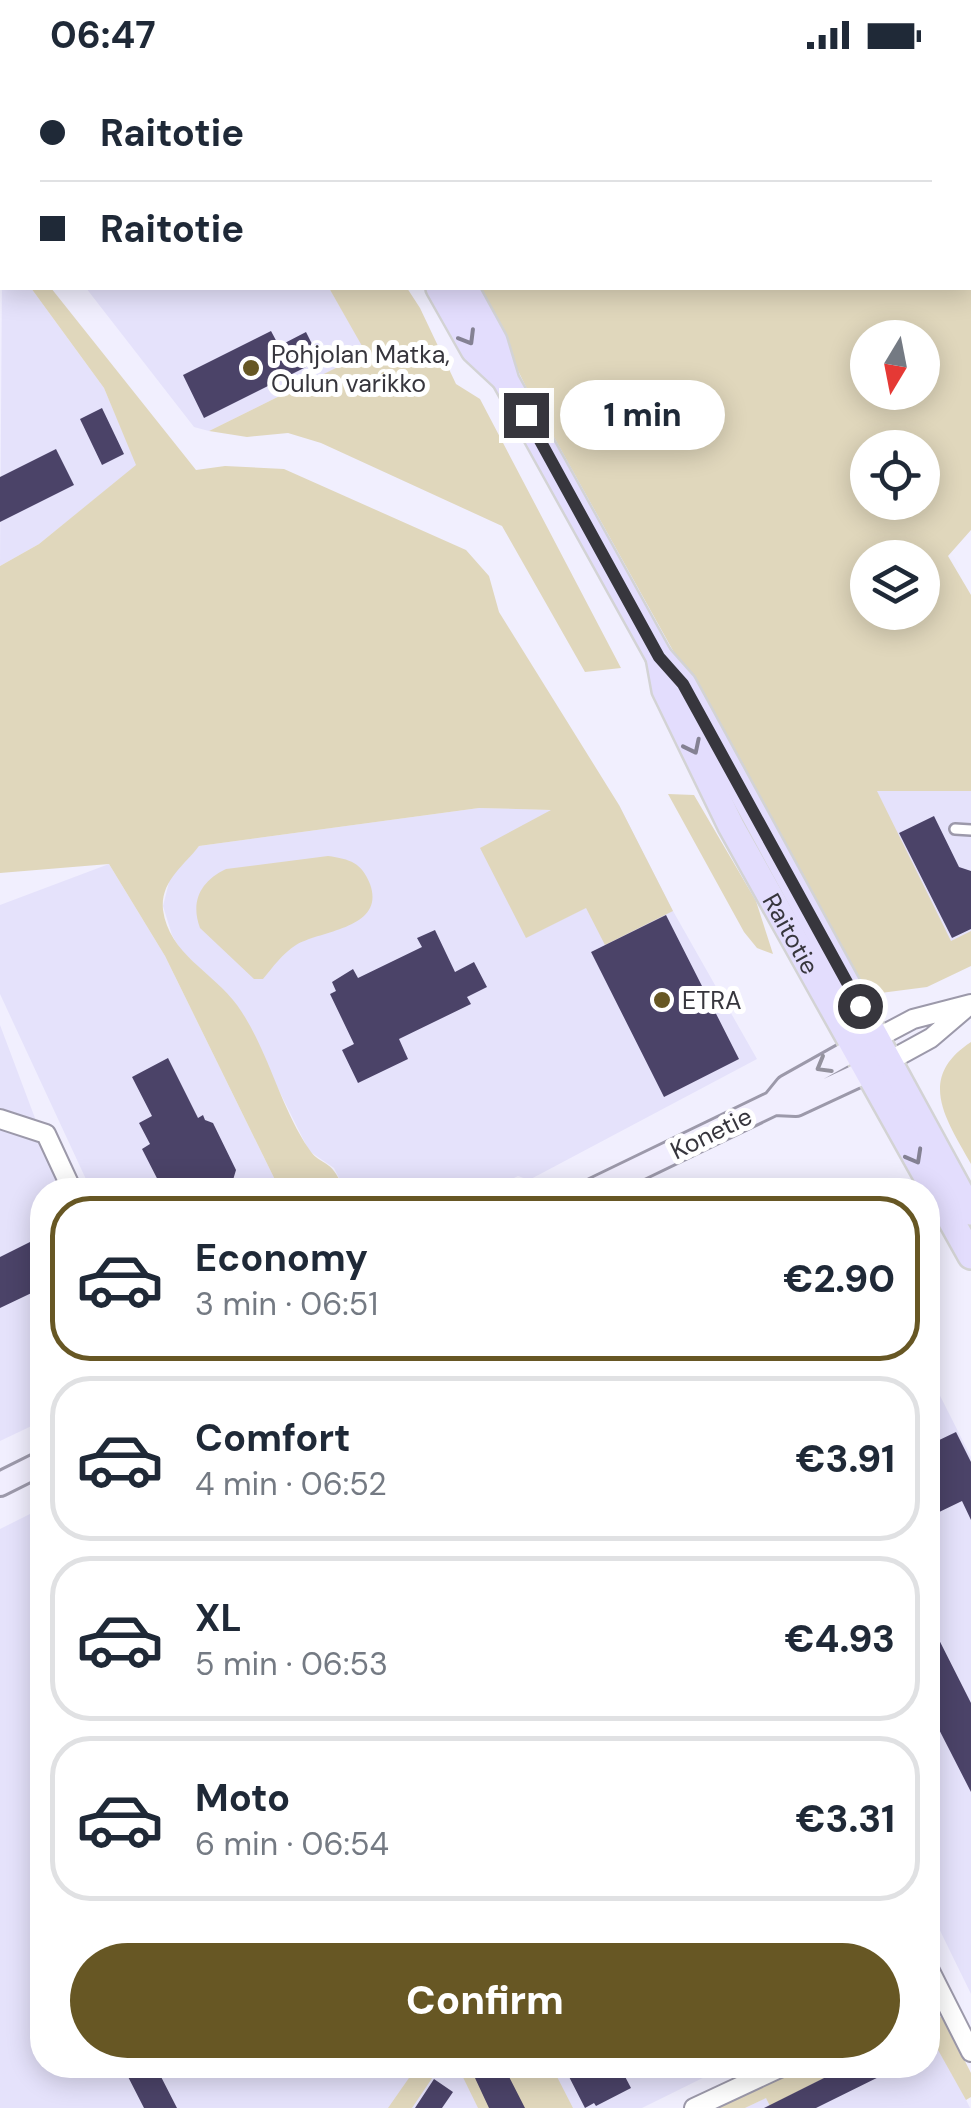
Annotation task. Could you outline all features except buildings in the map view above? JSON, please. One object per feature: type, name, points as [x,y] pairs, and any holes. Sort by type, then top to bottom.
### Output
[{"type":"main road","name":"Raitotie","points":[[440,290],[474,350],[506,381]]},
{"type":"main road","name":"Raitotie","points":[[465,290],[494,340],[506,381],[659,657],[683,684],[933,1178]]},
{"type":"main road","name":"Raitotie","points":[[872,1055],[971,1212]]},
{"type":"main road","name":"Raitotie","points":[[940,1193],[971,1256]]},
{"type":"street","points":[[872,1055],[913,1019],[971,1004]]},
{"type":"street","points":[[872,1055],[930,1038],[971,1004]]},
{"type":"street","name":"Konetie","points":[[619,1178],[774,1103],[787,1087],[872,1055]]},
{"type":"street","points":[[0,1119],[46,1134],[66,1178]]},
{"type":"street","points":[[0,1484],[30,1469]]},
{"type":"street","points":[[940,2001],[971,2052]]},
{"type":"street","points":[[694,2108],[758,2078]]},
{"type":"lane","points":[[956,829],[971,830]]},
{"type":"shaded area","points":[[2,290],[32,290],[104,388],[137,465],[39,544],[0,566]]},
{"type":"shaded area","points":[[32,290],[53,290],[196,470],[225,466],[284,469],[466,550],[489,576],[499,612],[619,805],[673,911],[605,945],[586,908],[526,938],[480,848],[551,810],[479,808],[199,846],[165,891],[163,910],[167,925],[183,951],[237,1005],[257,1039],[299,1132],[313,1154],[338,1178],[274,1178],[165,956],[109,864],[0,873],[0,566],[39,544],[136,465],[104,388]]},
{"type":"shaded area","points":[[88,290],[330,290],[367,353],[209,431],[194,427]]},
{"type":"shaded area","points":[[330,290],[408,290],[456,384],[480,399],[621,668],[585,672],[502,526],[321,443],[288,433],[247,437],[209,431],[366,353]]},
{"type":"shaded area","points":[[479,290],[971,290],[971,530],[948,556],[971,595],[971,791],[877,791],[951,941],[971,931],[971,966],[927,987],[865,995],[526,387]]},
{"type":"shaded area","points":[[876,790],[971,791],[971,943],[921,968]]},
{"type":"shaded area","points":[[668,794],[694,795],[756,901],[773,954],[757,948],[744,932]]},
{"type":"shaded area","points":[[619,805],[673,911],[757,1059],[533,1178],[339,1178],[334,1168],[309,1151],[236,1004],[180,949],[172,935],[163,906],[170,878],[199,846],[479,808],[554,810]]},
{"type":"shaded area","points":[[328,856],[349,861],[363,871],[370,884],[369,910],[348,926],[296,945],[263,979],[254,979],[200,928],[197,901],[204,886],[217,874],[226,869]]},
{"type":"shaded area","points":[[109,864],[165,956],[274,1178],[85,1178],[0,994],[0,905]]},
{"type":"shaded area","points":[[0,1025],[57,1178],[30,1178],[30,1427],[0,1441]]},
{"type":"shaded area","points":[[971,1042],[971,1164],[946,1115],[940,1085],[954,1056]]},
{"type":"shaded area","points":[[940,1396],[971,1457],[971,1994],[940,1931]]},
{"type":"shaded area","points":[[30,1514],[30,2078],[703,2078],[642,2108],[0,2108],[0,1529]]},
{"type":"shaded area","points":[[940,2017],[971,2073],[971,2097],[966,2100],[940,2053]]},
{"type":"shaded area","points":[[940,2046],[970,2108],[745,2108],[806,2078],[940,2078]]},
{"type":"shaded area","points":[[409,2078],[432,2078],[412,2108],[388,2108]]},
{"type":"shaded area","points":[[463,2078],[558,2078],[573,2108],[478,2108]]},
{"type":"shaded area","points":[[778,2078],[824,2078],[771,2108],[766,2098],[745,2108],[718,2108]]},
{"type":"place","name":"Pohjolan Matka, Oulun varikko","points":[[251,368]]},
{"type":"place","name":"ETRA","points":[[662,1000]]},
{"type":"route","points":[[526,415],[659,657],[683,684],[860,1006]]}]
